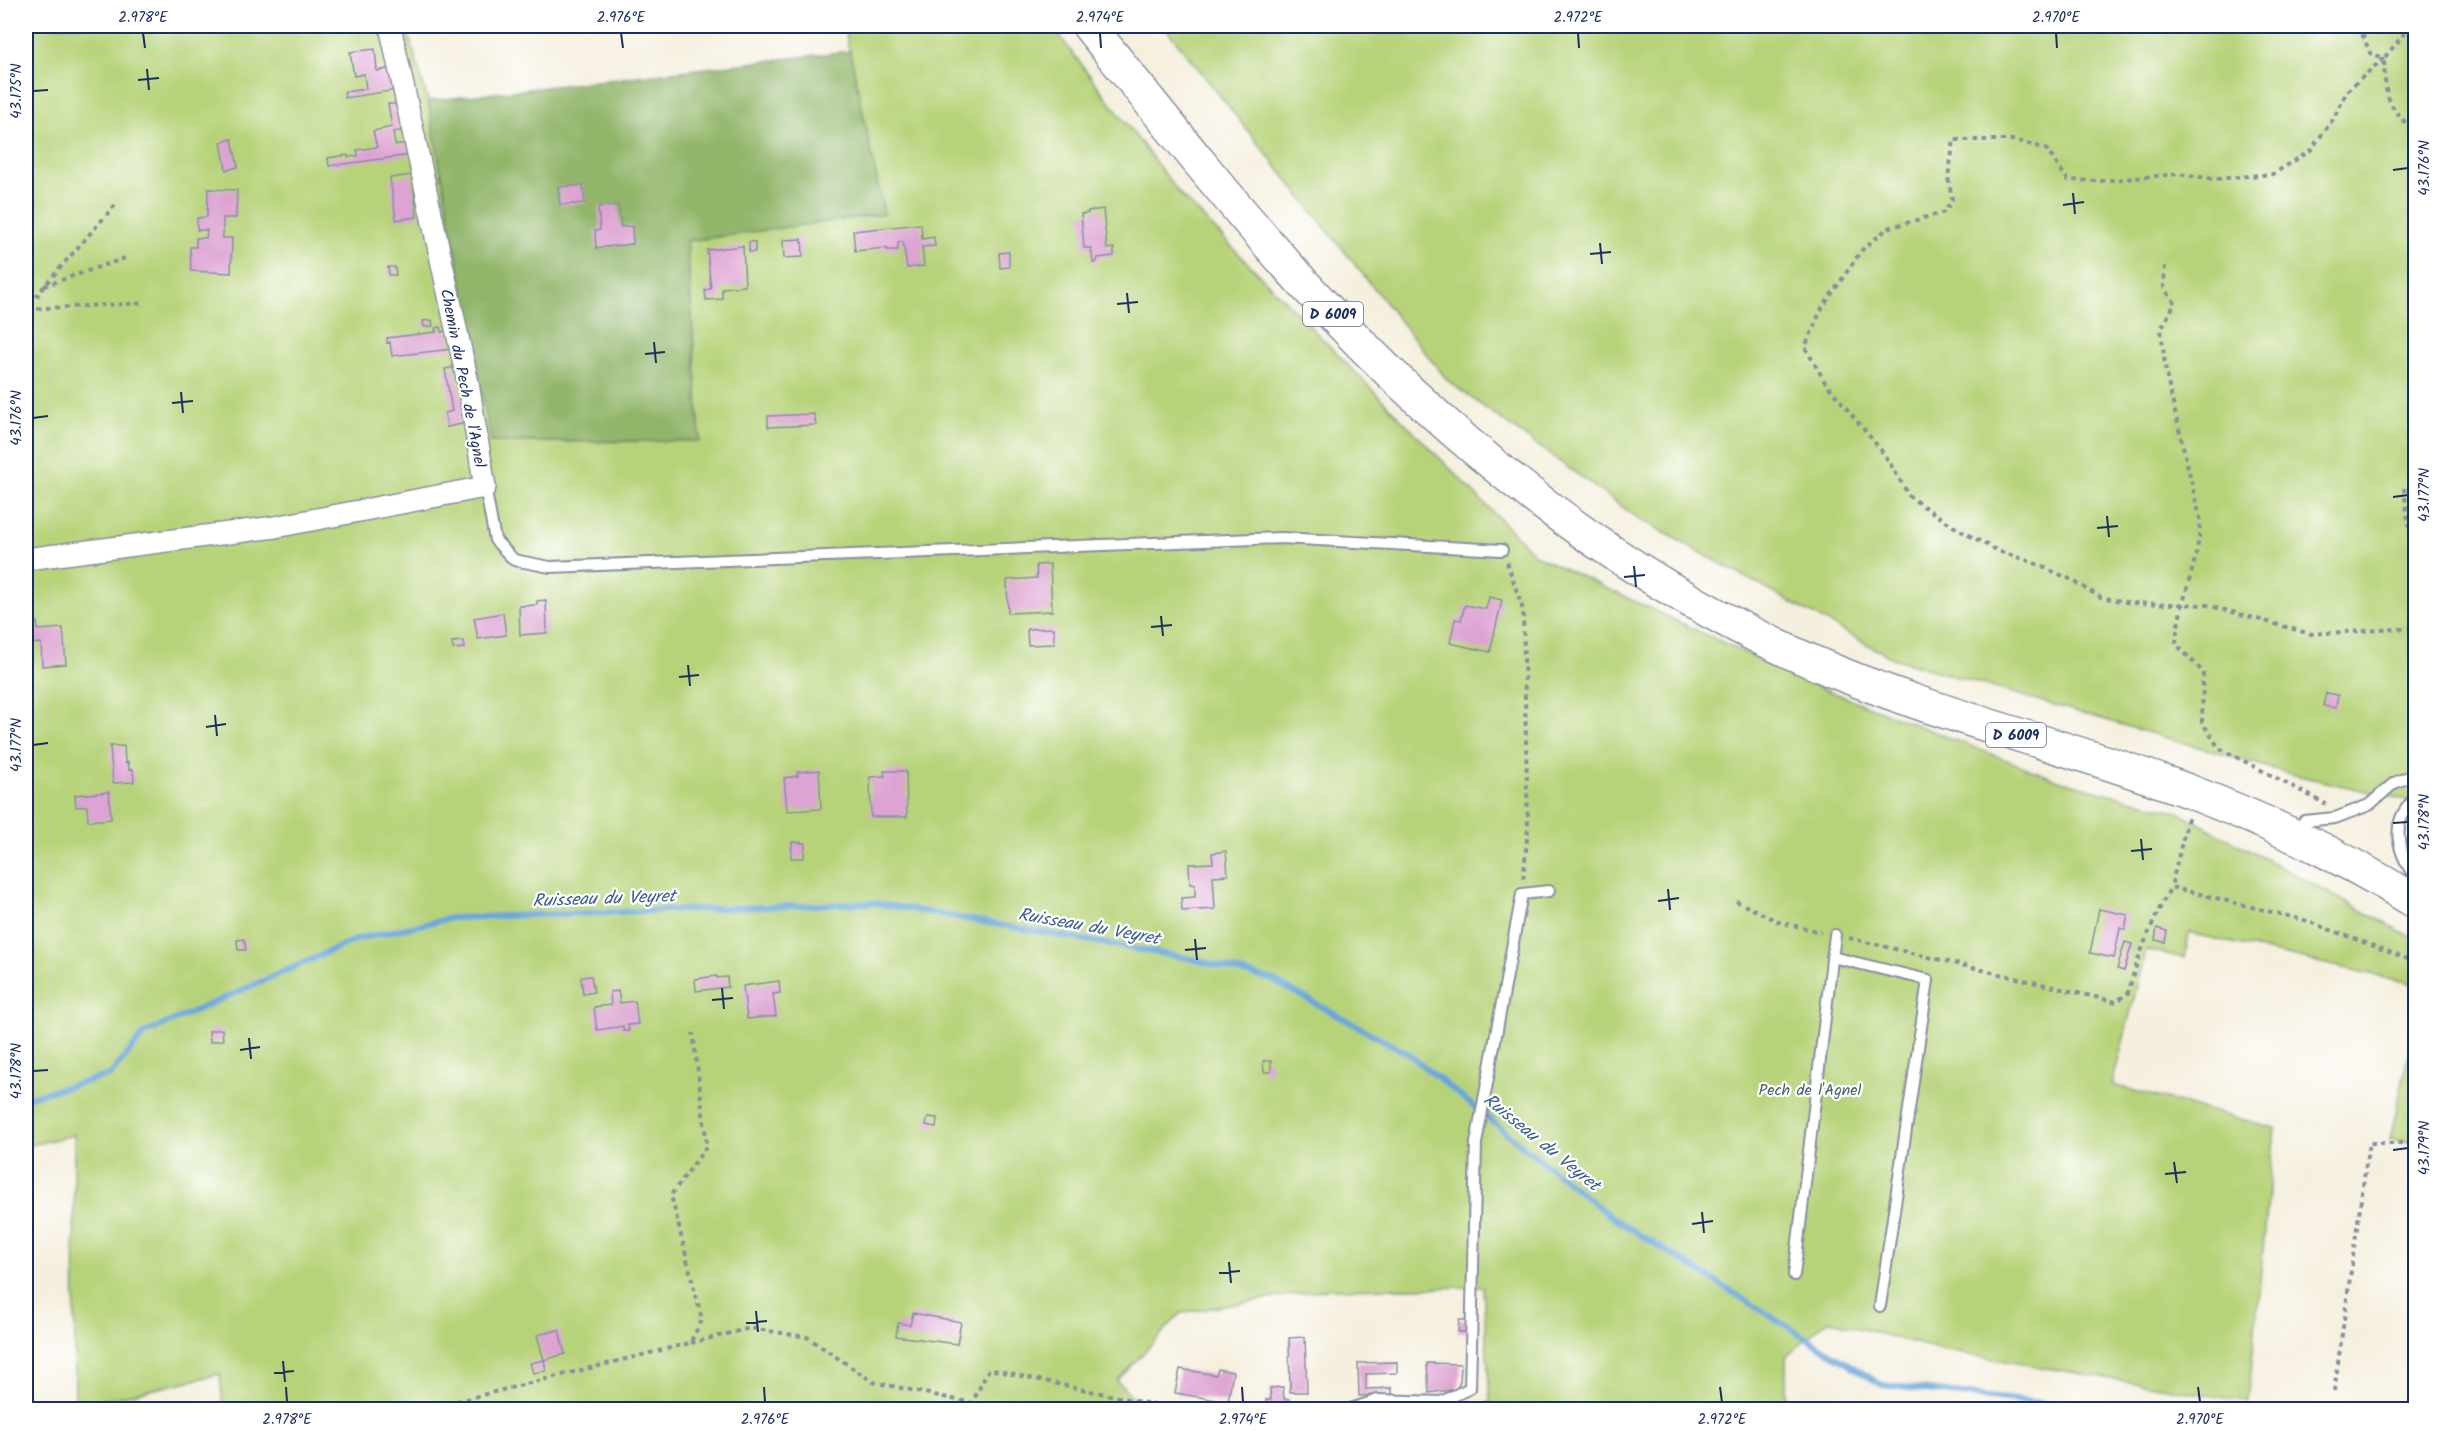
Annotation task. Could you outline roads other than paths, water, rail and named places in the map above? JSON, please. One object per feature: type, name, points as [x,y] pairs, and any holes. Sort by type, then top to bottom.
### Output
[{"type":"main road","name":"D 6009","points":[[1089,26],[1259,233],[1355,336],[1489,460],[1574,527],[1670,589],[1744,629],[1812,661],[1889,692],[2194,794],[2301,838],[2356,866],[2415,902]]},
{"type":"main road","name":"D 6009","points":[[1116,26],[1241,181],[1385,341],[1462,416],[1560,498],[1617,539],[1721,600],[1822,649],[1897,680],[2198,778],[2304,821],[2363,850],[2415,880]]},
{"type":"street","name":"Chemin du Pech de l'Agnel","points":[[26,559],[275,528],[485,488],[468,383],[390,26]]},
{"type":"lane","points":[[485,488],[495,540],[514,560],[550,567],[1281,538],[1502,550]]},
{"type":"lane","points":[[2304,821],[2335,818],[2368,805],[2394,783],[2415,774]]},
{"type":"lane","points":[[2415,796],[2402,816],[2398,837],[2406,865],[2415,880]]},
{"type":"lane","points":[[1348,1410],[1378,1400],[1441,1402],[1470,1388],[1476,1143],[1522,894],[1549,891]]},
{"type":"lane","points":[[1794,1275],[1834,935]]},
{"type":"lane","points":[[1832,957],[1928,980],[1880,1306]]},
{"type":"waterway","name":"Ruisseau du Veyret","points":[[26,1098],[110,1075],[145,1033],[357,939],[452,918],[876,903],[1192,959],[1272,980],[1407,1053],[1610,1216],[1882,1385],[2103,1410]]},
{"type":"park label","name":"Pech de l'Agnel","points":[[1810,1089]]}]
